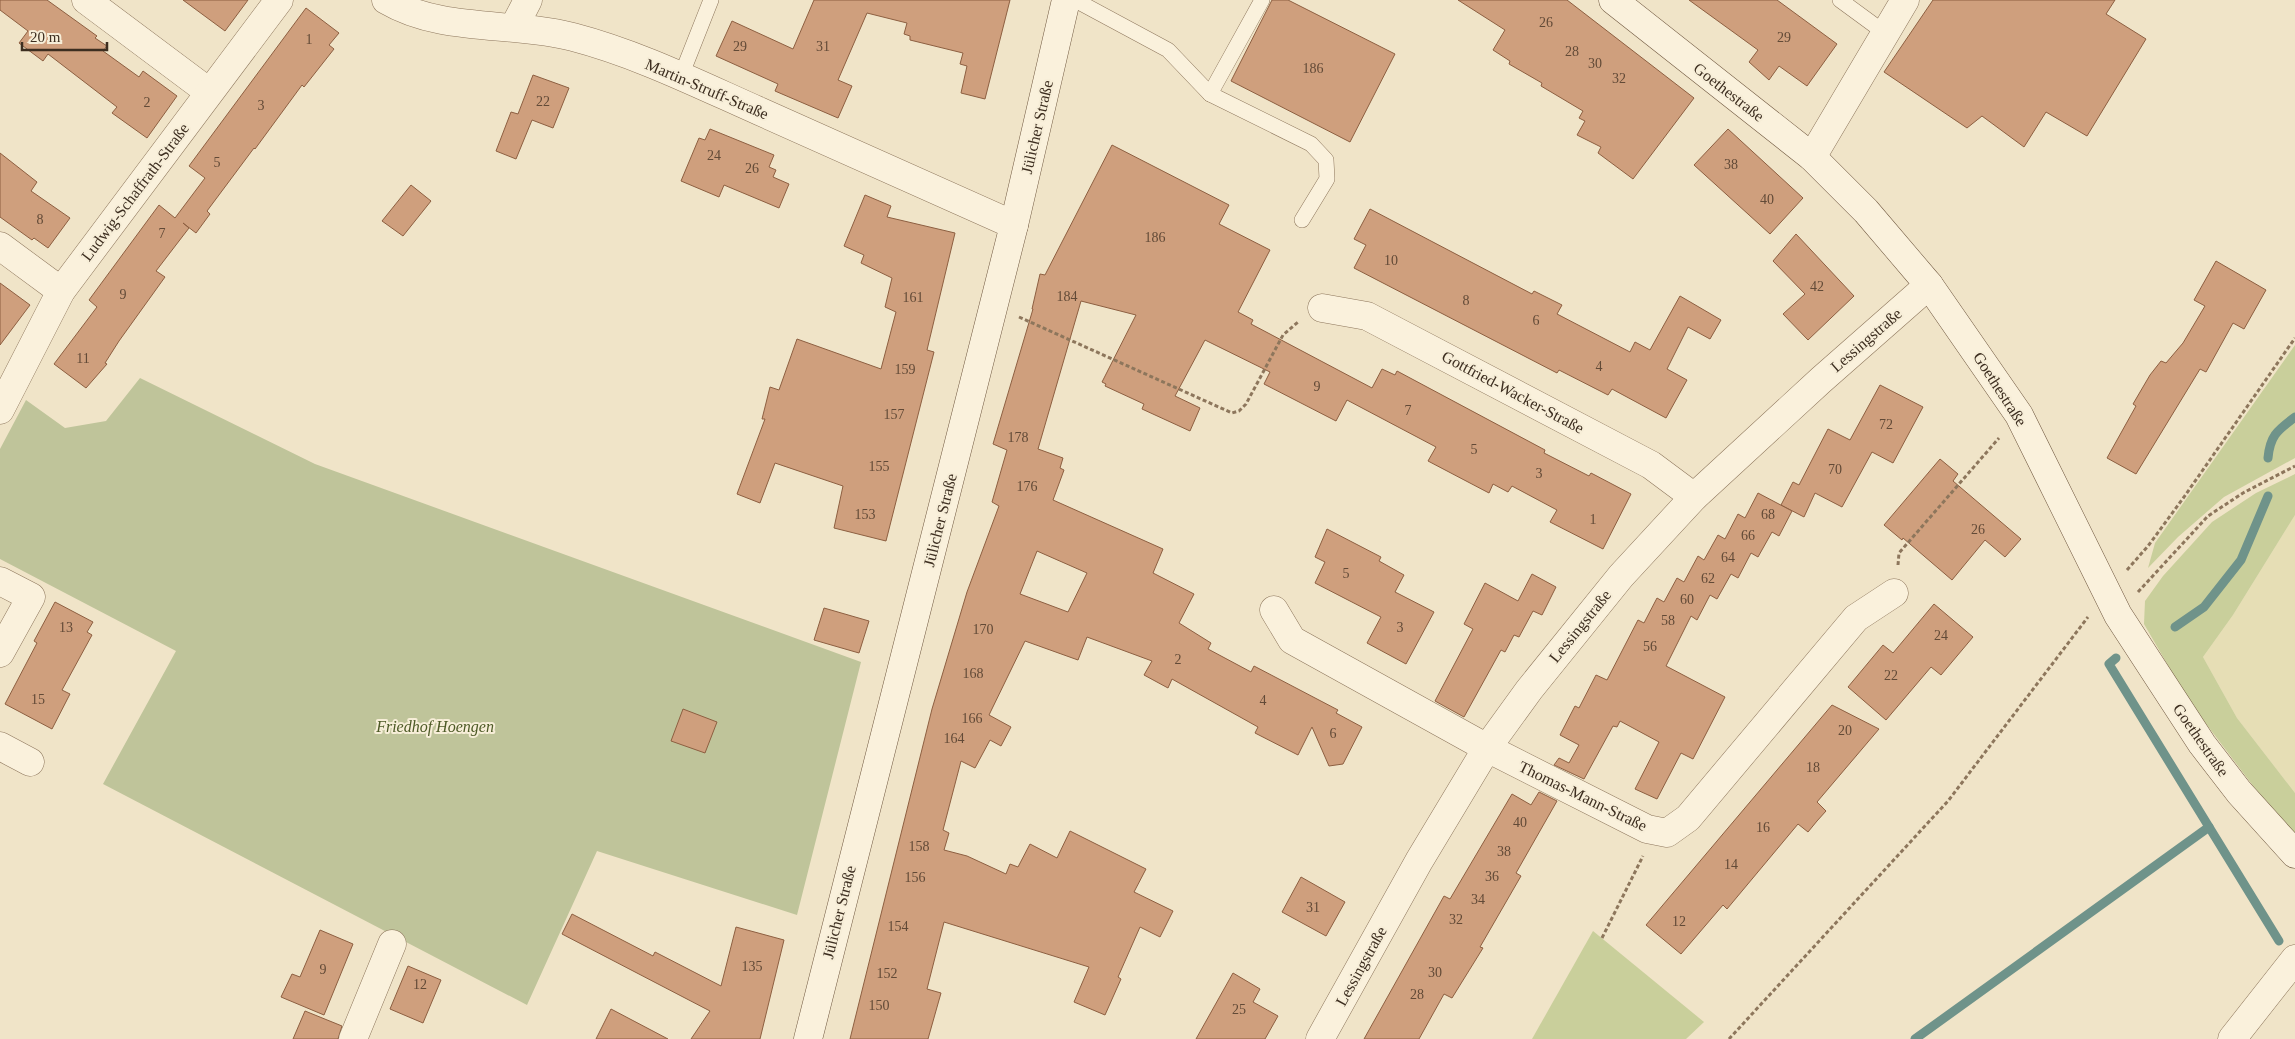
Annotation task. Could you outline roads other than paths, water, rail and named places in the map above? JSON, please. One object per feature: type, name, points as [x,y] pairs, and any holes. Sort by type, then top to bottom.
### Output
[{"type":"street","points":[[86,0],[209,92]]},
{"type":"street","name":"Ludwig-Schaffrath-Straße","points":[[0,410],[61,292],[279,0]]},
{"type":"street","name":"Martin-Struff-Straße","points":[[386,0],[399,8],[442,22],[514,27],[573,37],[657,66],[1014,225]]},
{"type":"street","points":[[514,27],[528,0]]},
{"type":"street","name":"Jülicher Straße","points":[[808,1039],[1014,225],[1066,0]]},
{"type":"street","name":"Goethestraße","points":[[1613,0],[1812,157],[1866,211],[1929,285],[2019,415],[2112,604],[2202,744],[2239,792],[2295,854]]},
{"type":"street","points":[[1812,157],[1905,0]]},
{"type":"street","points":[[0,246],[61,292]]},
{"type":"street","name":"Lessingstraße","points":[[1320,1039],[1419,861],[1487,748],[1529,690],[1622,576],[1694,497],[1821,380],[1929,285]]},
{"type":"street","name":"Gottfried-Wacker-Straße","points":[[1322,308],[1368,316],[1652,465],[1694,497]]},
{"type":"street","points":[[0,580],[31,597],[0,653]]},
{"type":"street","name":"Thomas-Mann-Straße","points":[[1274,610],[1292,640],[1487,748],[1646,829],[1667,833],[1688,818],[1856,618],[1894,593]]},
{"type":"street","points":[[0,746],[30,762]]},
{"type":"street","points":[[353,1039],[392,944]]},
{"type":"street","points":[[2232,1039],[2295,959]]},
{"type":"lane","points":[[681,76],[711,0]]},
{"type":"lane","points":[[1075,0],[1168,50],[1210,94],[1311,144],[1326,160],[1327,179],[1302,220]]},
{"type":"lane","points":[[1210,94],[1262,0]]},
{"type":"lane","points":[[1840,0],[1885,33]]},
{"type":"waterway","points":[[2268,458],[2273,438],[2295,417]]},
{"type":"waterway","points":[[2175,627],[2204,607],[2241,560],[2268,496]]},
{"type":"waterway","points":[[2116,658],[2109,664],[2279,941]]},
{"type":"waterway","points":[[1915,1039],[2209,827]]},
{"type":"park label","name":"Friedhof Hoengen","points":[[435,726]]}]
